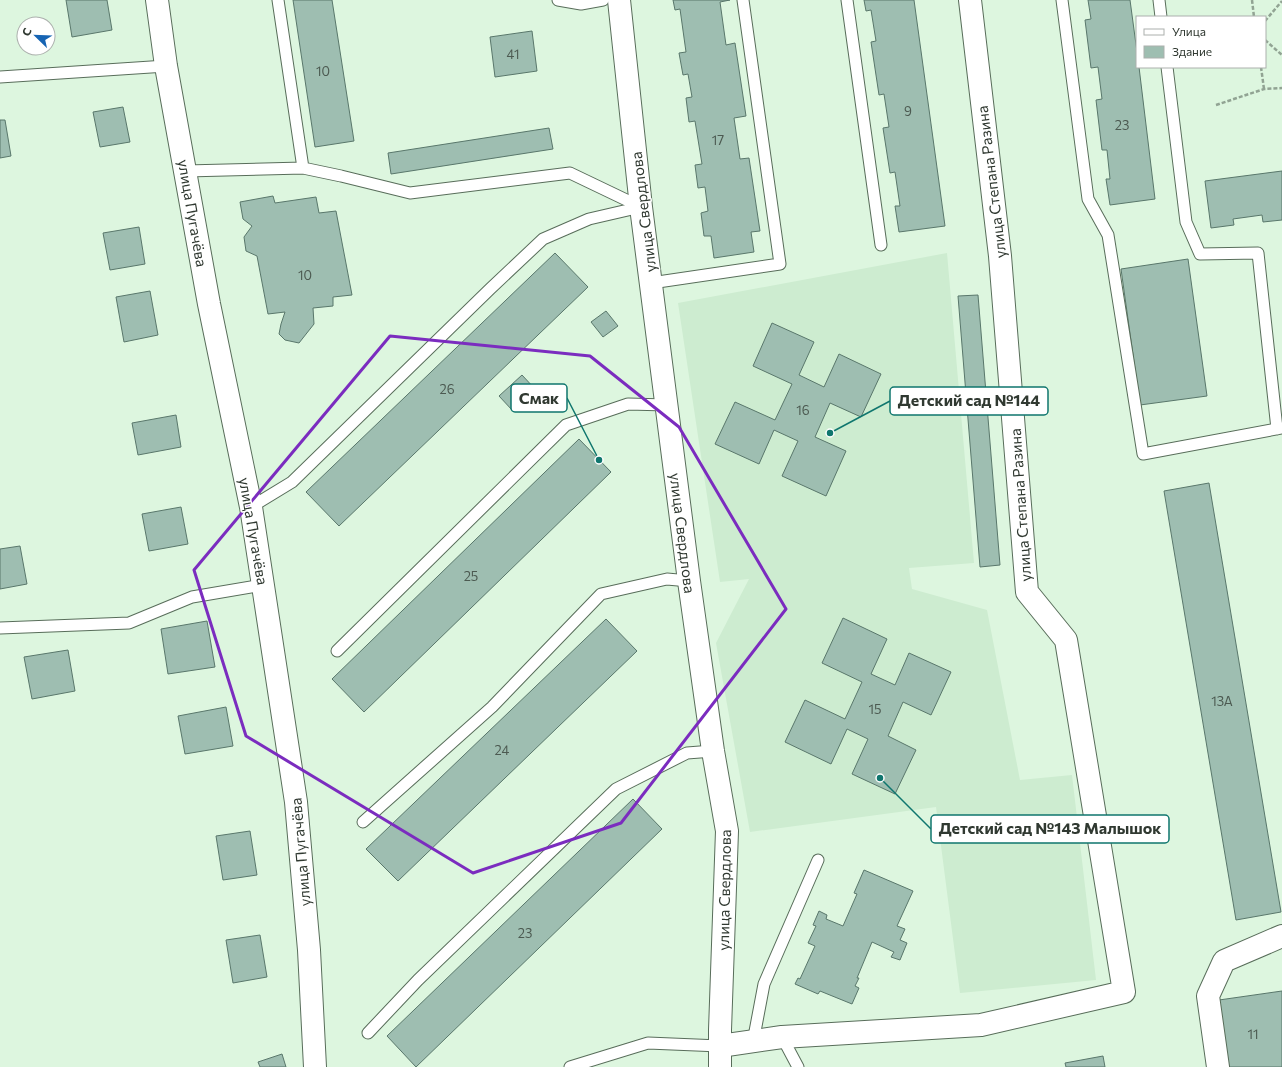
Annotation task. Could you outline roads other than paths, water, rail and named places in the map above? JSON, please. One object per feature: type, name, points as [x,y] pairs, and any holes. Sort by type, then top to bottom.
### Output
[{"type":"street","name":"улица Пугачёва","points":[[157,0],[166,66],[209,304],[251,507],[296,802],[309,950],[315,1067]]},
{"type":"street","name":"улица Свердлова","points":[[619,0],[641,207],[689,581],[713,750],[727,831],[720,1057]]},
{"type":"street","name":"улица Степана Разина","points":[[782,1037],[981,1025],[1124,992],[1066,640],[1027,592],[1000,256],[970,0]]},
{"type":"street","points":[[1218,1067],[1208,996],[1224,961],[1282,936]]},
{"type":"street","points":[[720,1057],[753,1042],[782,1037]]},
{"type":"lane","points":[[278,0],[303,168]]},
{"type":"lane","points":[[558,0],[581,4],[604,0]]},
{"type":"lane","points":[[651,283],[780,264],[743,0]]},
{"type":"lane","points":[[847,0],[881,245]]},
{"type":"lane","points":[[1062,0],[1088,199],[1108,235],[1143,454],[1280,429],[1258,253],[1200,254],[1186,222],[1167,68]]},
{"type":"lane","points":[[1159,0],[1161,16]]},
{"type":"lane","points":[[0,78],[166,66]]},
{"type":"lane","points":[[186,171],[303,168],[410,193],[570,173],[641,207]]},
{"type":"lane","points":[[251,507],[292,482],[484,295],[544,239],[589,220],[641,207]]},
{"type":"lane","points":[[337,651],[566,425],[628,404],[667,405]]},
{"type":"lane","points":[[363,822],[492,707],[601,594],[666,579],[689,581]]},
{"type":"lane","points":[[0,628],[129,623],[192,597],[263,585]]},
{"type":"lane","points":[[368,1033],[418,980],[616,790],[687,753],[713,750]]},
{"type":"lane","points":[[753,1042],[764,984],[818,860]]},
{"type":"lane","points":[[782,1037],[798,1067]]},
{"type":"lane","points":[[570,1067],[648,1043],[720,1057]]},
{"type":"place","name":"Детский сад №144","points":[[830,433]]},
{"type":"place","name":"Смак","points":[[599,460]]},
{"type":"place","name":"Детский сад №143 Малышок","points":[[880,778]]}]
